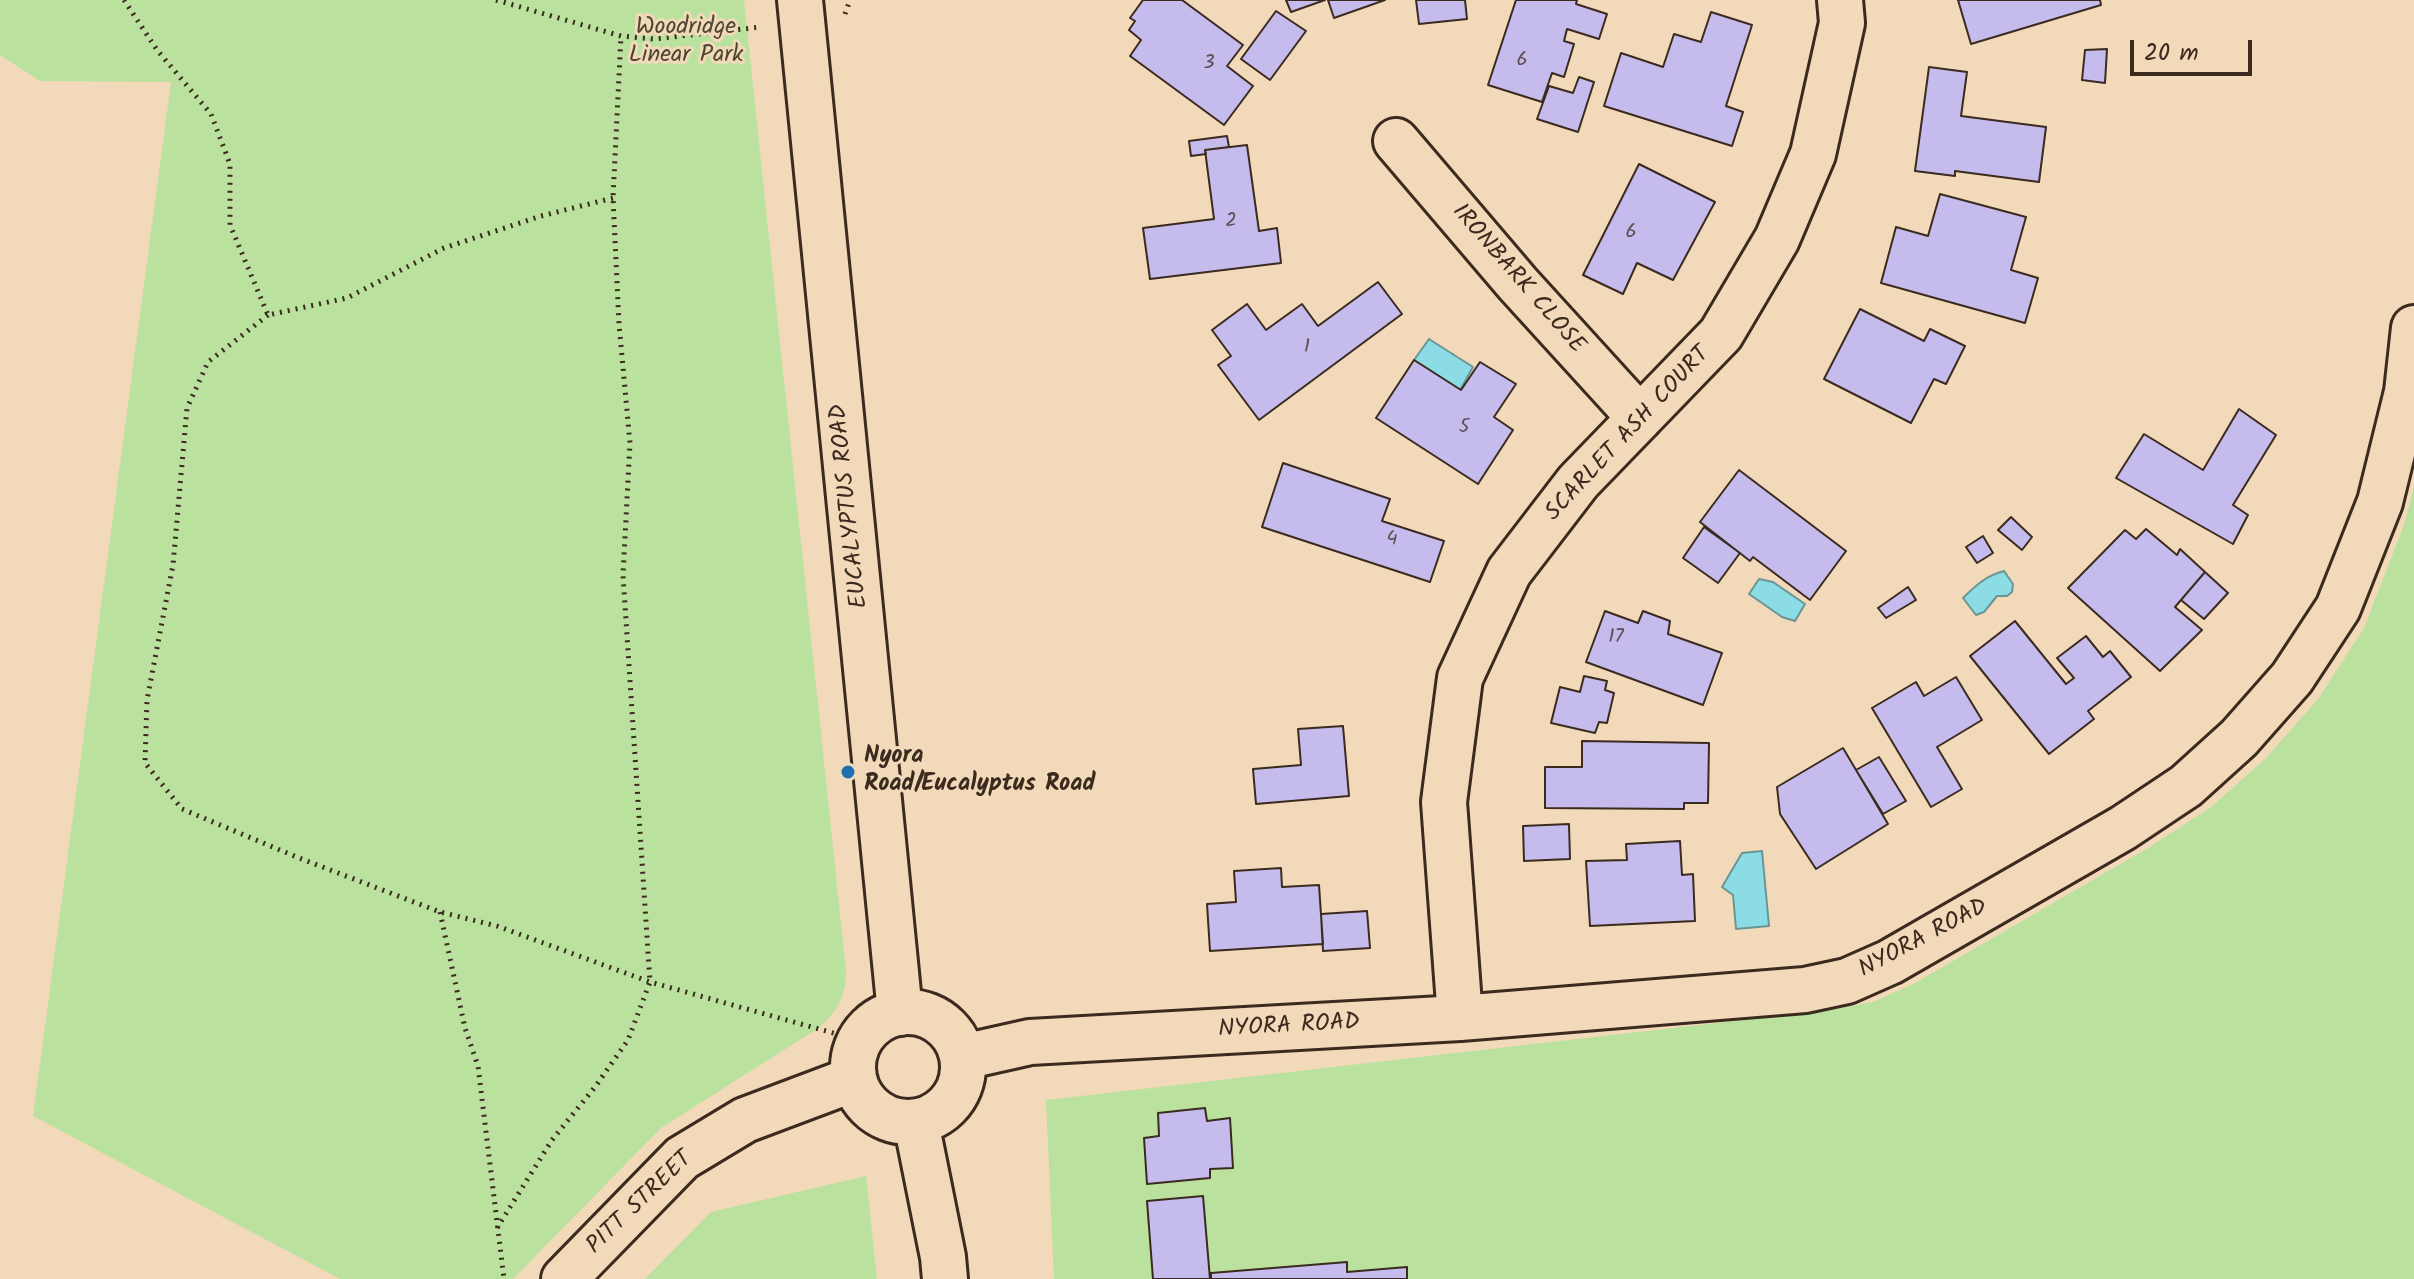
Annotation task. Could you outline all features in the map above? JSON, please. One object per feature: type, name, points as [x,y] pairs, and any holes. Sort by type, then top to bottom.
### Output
[{"type":"street","name":"SCARLET ASH COURT","points":[[1460,1018],[1444,802],[1460,678],[1509,572],[1578,482],[1721,334],[1777,239],[1813,154],[1842,23],[1840,0]]},
{"type":"street","name":"EUCALYPTUS ROAD","points":[[801,12],[900,1013]]},
{"type":"street","name":"IRONBARK CLOSE","points":[[1396,141],[1518,284],[1640,418]]},
{"type":"street","name":"NYORA ROAD","points":[[963,1057],[1030,1042],[1460,1018],[1805,990],[1847,981],[1890,962],[2123,828],[2186,786],[2239,738],[2292,678],[2338,608],[2380,502],[2407,392],[2414,328]]},
{"type":"street","points":[[900,1013],[921,1014],[940,1022],[955,1038],[963,1057],[963,1079],[954,1099],[937,1114],[916,1122],[896,1121],[877,1113],[862,1098],[857,1060],[873,1025],[900,1013]]},
{"type":"street","name":"PITT STREET","points":[[564,1279],[682,1158],[857,1060]]},
{"type":"street","points":[[916,1122],[945,1279]]},
{"type":"path","points":[[124,0],[157,50],[211,114],[230,164],[230,225],[268,315]]},
{"type":"path","points":[[496,0],[621,36],[654,39],[801,12]]},
{"type":"path","points":[[497,1228],[552,1140],[628,1040],[650,982],[623,575],[630,443],[619,324],[613,198],[621,36]]},
{"type":"path","points":[[613,198],[541,216],[444,248],[347,298],[268,315],[208,362],[187,408],[173,565],[147,700],[145,763],[182,809],[299,858],[440,912],[497,926],[857,1060]]},
{"type":"path","points":[[440,912],[465,1028],[478,1066],[504,1279]]},
{"type":"green space","name":"Woodridge Linear Park","points":[[0,0],[744,0],[846,971],[843,995],[832,1015],[820,1027],[661,1128],[513,1279],[340,1279],[33,1116],[171,82],[40,81],[0,55]]},
{"type":"green space","points":[[2414,486],[2414,1279],[1054,1279],[1046,1100],[1830,1010],[1873,1002],[1915,983],[2148,848],[2211,807],[2265,759],[2318,699],[2364,628],[2405,522]]},
{"type":"green space","points":[[866,1176],[877,1279],[645,1279],[711,1212]]},
{"type":"water","points":[[1429,339],[1473,367],[1460,390],[1414,360]]},
{"type":"water","points":[[2004,571],[2013,584],[2012,592],[2007,596],[1997,596],[1984,612],[1976,615],[1963,598],[1987,578]]},
{"type":"water","points":[[1759,579],[1773,582],[1805,604],[1795,621],[1782,617],[1749,594]]},
{"type":"water","points":[[1762,851],[1769,926],[1736,929],[1733,895],[1722,887],[1742,853]]},
{"type":"building","points":[[1143,0],[1182,0],[1243,45],[1227,66],[1253,86],[1224,125],[1130,56],[1141,40],[1129,30],[1135,21],[1130,18]]},
{"type":"building","points":[[1286,0],[1325,0],[1291,12]]},
{"type":"building","points":[[1328,0],[1385,0],[1334,18]]},
{"type":"building","points":[[1416,0],[1465,0],[1467,19],[1419,24]]},
{"type":"building","points":[[1516,0],[1577,0],[1576,4],[1607,14],[1599,39],[1567,29],[1564,41],[1574,44],[1564,77],[1552,73],[1542,102],[1488,85]]},
{"type":"building","points":[[1958,0],[2100,0],[2101,5],[1971,44]]},
{"type":"building","points":[[1276,11],[1306,31],[1270,80],[1241,59]]},
{"type":"building","points":[[1711,12],[1752,25],[1726,106],[1743,112],[1732,146],[1604,106],[1621,53],[1663,67],[1674,34],[1701,42]]},
{"type":"building","points":[[2107,49],[2105,83],[2082,80],[2085,50]]},
{"type":"building","points":[[1929,67],[1967,72],[1961,116],[2046,127],[2039,182],[1955,171],[1955,176],[1915,171]]},
{"type":"building","points":[[1579,77],[1594,82],[1578,132],[1537,119],[1549,86],[1573,93]]},
{"type":"building","points":[[1227,136],[1229,147],[1205,150],[1206,154],[1191,156],[1189,141]]},
{"type":"building","points":[[1247,145],[1259,231],[1277,228],[1281,263],[1150,279],[1143,228],[1214,219],[1205,150]]},
{"type":"building","points":[[1639,164],[1715,202],[1673,280],[1637,263],[1623,294],[1583,275]]},
{"type":"building","points":[[1940,194],[2026,217],[2011,270],[2038,278],[2025,323],[1881,283],[1896,227],[1928,236]]},
{"type":"building","points":[[1378,282],[1402,314],[1259,420],[1218,365],[1231,356],[1212,330],[1247,304],[1266,330],[1302,304],[1318,326]]},
{"type":"building","points":[[1860,309],[1924,341],[1930,329],[1965,346],[1946,384],[1934,379],[1911,423],[1824,379]]},
{"type":"building","points":[[1414,360],[1461,390],[1480,362],[1516,384],[1494,417],[1513,430],[1478,484],[1376,418]]},
{"type":"building","points":[[2239,409],[2276,435],[2233,505],[2248,515],[2233,544],[2116,478],[2144,434],[2203,470]]},
{"type":"building","points":[[1283,463],[1390,499],[1382,521],[1444,541],[1430,582],[1262,527]]},
{"type":"building","points":[[1739,470],[1846,551],[1810,600],[1753,557],[1750,561],[1700,522]]},
{"type":"building","points":[[2011,517],[2032,537],[2022,550],[1998,530]]},
{"type":"building","points":[[1704,527],[1740,553],[1718,583],[1683,558]]},
{"type":"building","points":[[2146,529],[2177,555],[2180,549],[2205,572],[2175,607],[2202,630],[2160,671],[2068,588],[2125,530],[2136,539]]},
{"type":"building","points":[[1983,536],[1993,553],[1977,563],[1966,547]]},
{"type":"building","points":[[2205,572],[2228,593],[2204,619],[2181,600]]},
{"type":"building","points":[[1908,587],[1916,600],[1886,618],[1878,608]]},
{"type":"building","points":[[1605,611],[1638,623],[1643,611],[1670,621],[1668,634],[1722,653],[1703,705],[1586,662]]},
{"type":"building","points":[[2015,621],[2066,684],[2074,678],[2057,658],[2086,636],[2103,657],[2110,651],[2131,677],[2088,711],[2094,719],[2049,754],[1970,656]]},
{"type":"building","points":[[1584,676],[1607,681],[1605,690],[1614,693],[1607,723],[1599,722],[1595,733],[1551,723],[1560,687],[1580,692]]},
{"type":"building","points":[[1956,677],[1982,720],[1937,747],[1962,789],[1931,807],[1872,708],[1916,682],[1924,696]]},
{"type":"building","points":[[1343,726],[1349,796],[1256,804],[1253,769],[1301,765],[1298,729]]},
{"type":"building","points":[[1582,741],[1709,743],[1708,803],[1684,803],[1684,809],[1545,808],[1545,767],[1582,767]]},
{"type":"building","points":[[1843,748],[1888,824],[1816,869],[1780,814],[1777,787]]},
{"type":"building","points":[[1879,757],[1906,801],[1883,814],[1856,770]]},
{"type":"building","points":[[1569,824],[1570,859],[1524,861],[1523,826]]},
{"type":"building","points":[[1680,841],[1682,875],[1693,874],[1695,921],[1590,926],[1586,861],[1627,860],[1626,844]]},
{"type":"building","points":[[1281,868],[1282,887],[1319,885],[1323,944],[1210,951],[1207,904],[1236,902],[1234,871]]},
{"type":"building","points":[[1367,911],[1370,948],[1323,951],[1321,914]]},
{"type":"building","points":[[1205,1108],[1207,1121],[1230,1118],[1233,1168],[1210,1169],[1210,1178],[1147,1184],[1144,1138],[1159,1136],[1158,1113]]},
{"type":"building","points":[[1203,1196],[1210,1279],[1153,1279],[1147,1201]]},
{"type":"building","points":[[1347,1262],[1347,1272],[1407,1267],[1407,1279],[1211,1279],[1211,1273]]},
{"type":"place","name":"Nyora Road/Eucalyptus Road","points":[[848,772]]}]
